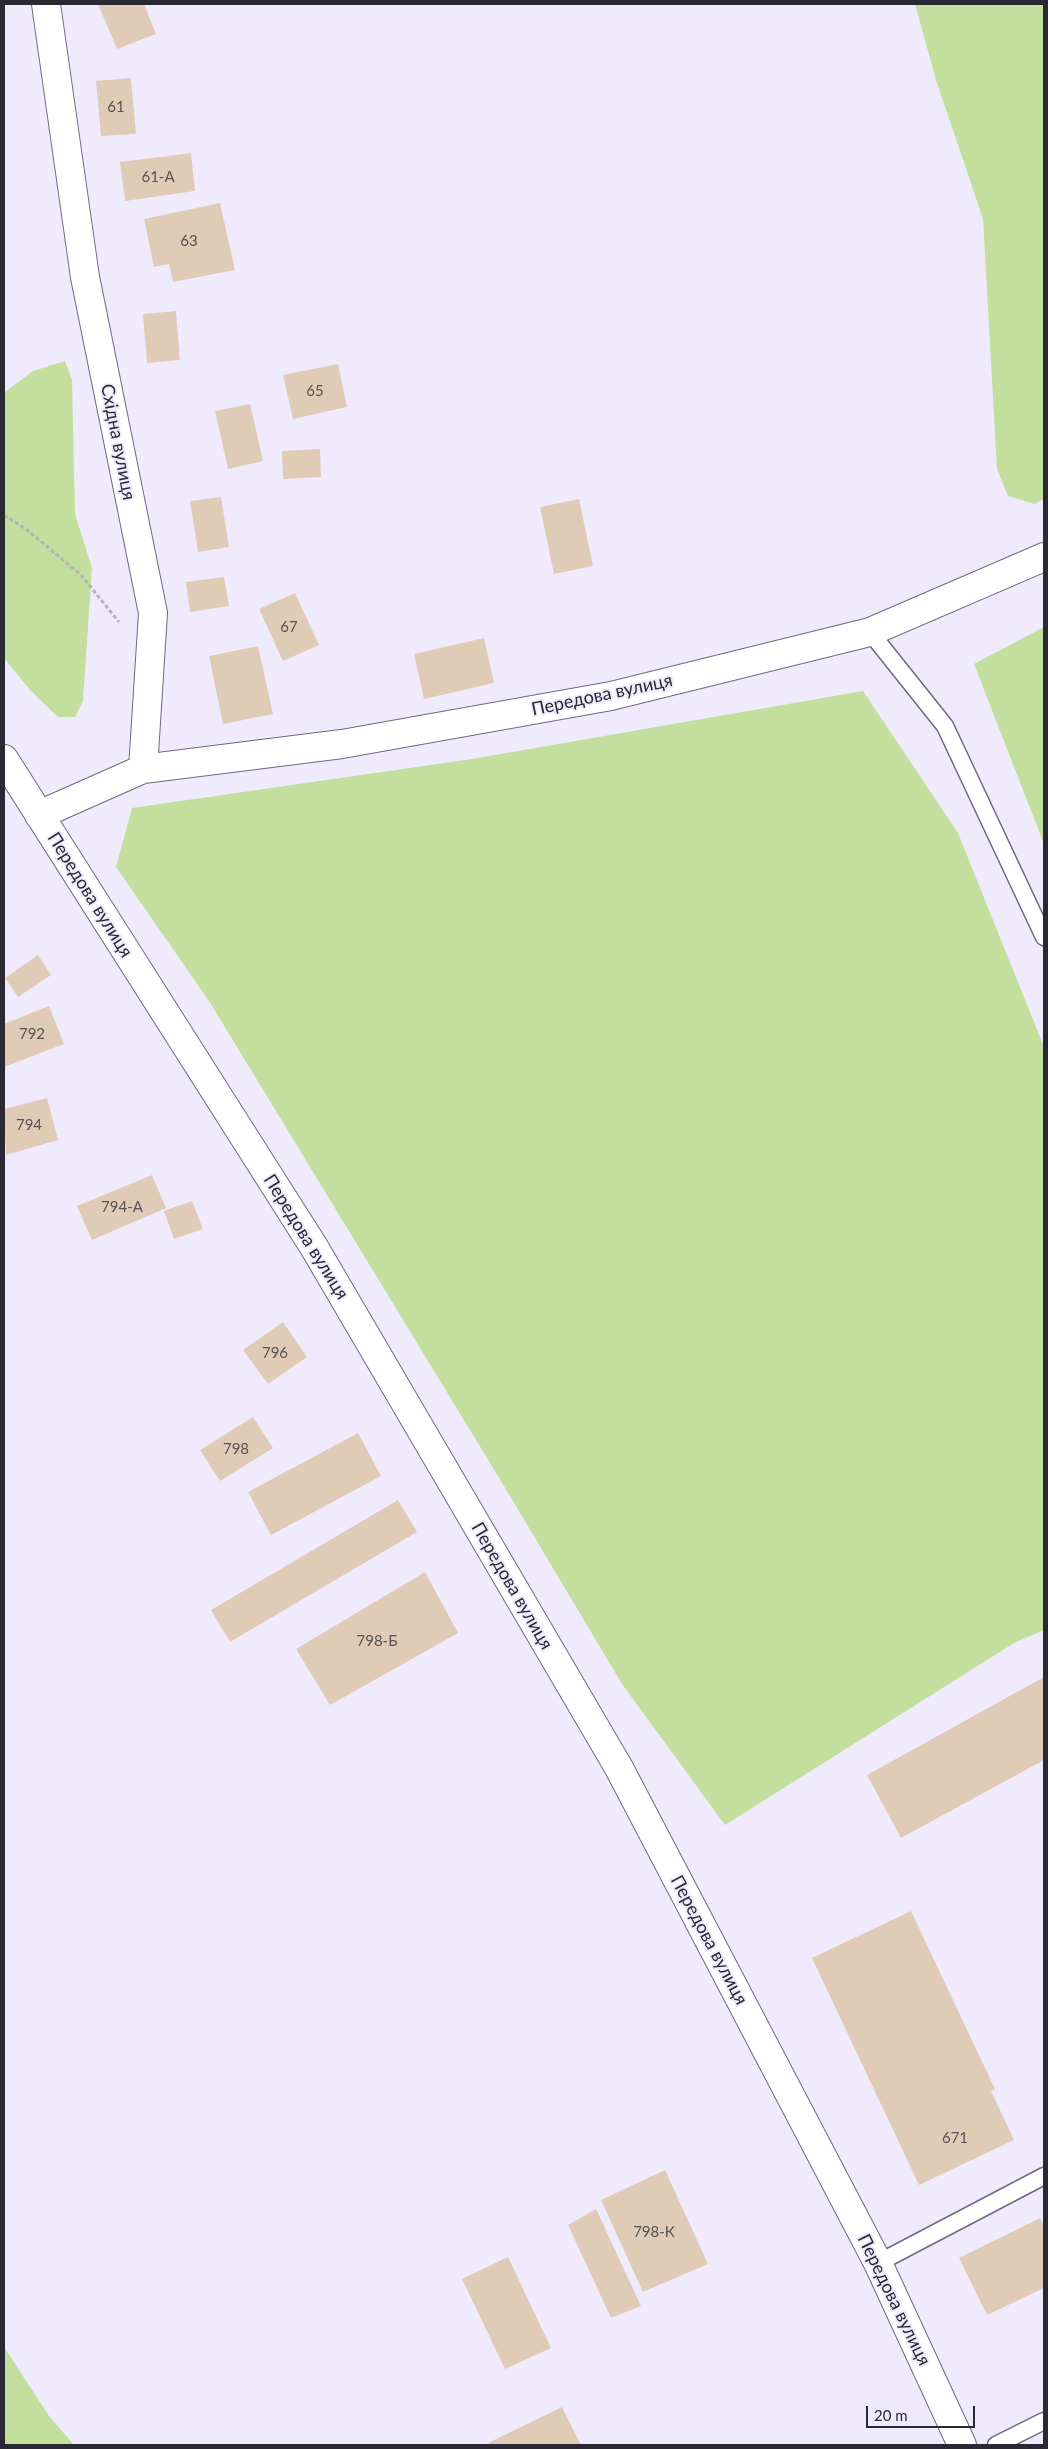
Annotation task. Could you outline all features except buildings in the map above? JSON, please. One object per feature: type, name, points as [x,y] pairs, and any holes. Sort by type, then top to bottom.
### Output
[{"type":"street","name":"Східна вулиця","points":[[46,4],[85,277],[153,614],[143,770]]},
{"type":"street","name":"Передова вулиця","points":[[143,770],[342,744],[611,696],[870,632],[1044,557]]},
{"type":"street","name":"Передова вулиця","points":[[4,759],[314,1247],[619,1768],[878,2263],[962,2445]]},
{"type":"street","points":[[39,815],[143,770]]},
{"type":"lane","points":[[870,632],[945,726],[1044,937]]},
{"type":"lane","points":[[878,2263],[1044,2176]]},
{"type":"lane","points":[[996,2445],[1044,2421]]},
{"type":"path","points":[[4,515],[26,529],[81,575],[123,628]]},
{"type":"green space","points":[[915,4],[1044,4],[1044,499],[1034,504],[1008,496],[997,469],[983,219],[936,80]]},
{"type":"green space","points":[[65,361],[72,380],[75,514],[92,568],[83,701],[75,717],[58,717],[31,691],[4,658],[4,393],[33,371]]},
{"type":"green space","points":[[1044,627],[1044,844],[974,664]]},
{"type":"green space","points":[[863,691],[958,833],[1044,1047],[1044,1630],[1014,1643],[725,1825],[622,1684],[209,1001],[116,867],[132,808],[472,759]]},
{"type":"green space","points":[[4,2347],[49,2416],[74,2445],[4,2445]]}]
